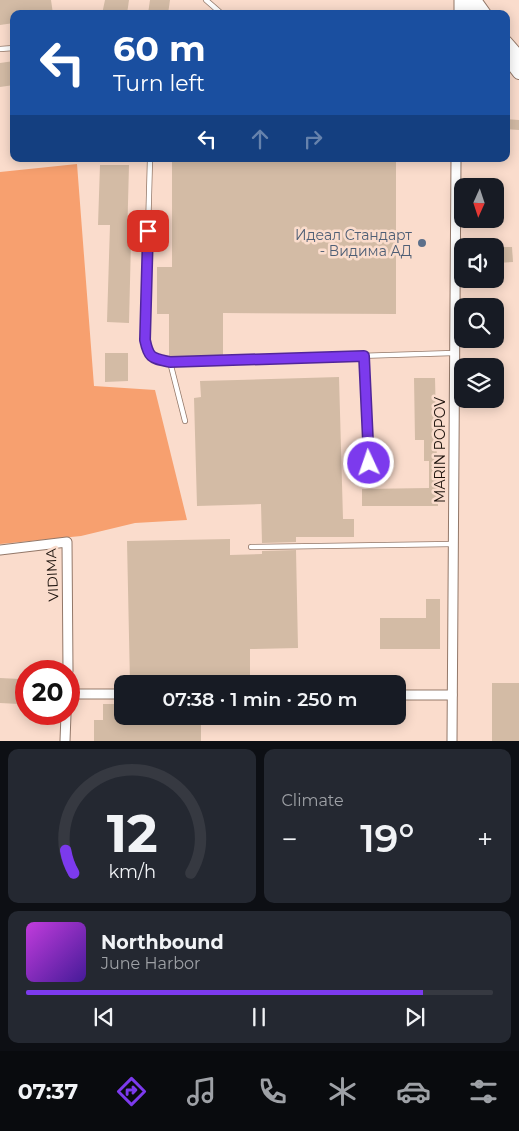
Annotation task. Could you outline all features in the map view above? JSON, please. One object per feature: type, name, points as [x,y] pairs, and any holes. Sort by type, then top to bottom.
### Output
[{"type":"main road","points":[[463,0],[471,10]]},
{"type":"main road","points":[[510,47],[519,57]]},
{"type":"main road","points":[[510,61],[519,73]]},
{"type":"street","name":"MARIN POPOV","points":[[452,741],[456,162]]},
{"type":"street","name":"VIDIMA","points":[[0,550],[67,542],[68,660]]},
{"type":"street","points":[[80,694],[114,694]]},
{"type":"street","points":[[406,695],[452,695]]},
{"type":"street","points":[[65,741],[66,725]]},
{"type":"lane","points":[[206,0],[217,10]]},
{"type":"lane","points":[[150,162],[145,340],[147,352],[152,359],[170,362],[454,353]]},
{"type":"lane","points":[[364,356],[369,463]]},
{"type":"lane","points":[[170,362],[185,421]]},
{"type":"lane","points":[[251,547],[453,544]]},
{"type":"shaded area","points":[[77,164],[94,386],[155,390],[187,520],[135,523],[81,536],[0,544],[0,172]]},
{"type":"building","points":[[0,0],[51,0],[52,10],[10,10],[10,24],[0,25]]},
{"type":"building","points":[[105,0],[129,0],[128,10],[103,10]]},
{"type":"building","points":[[150,0],[170,0],[169,10],[149,10]]},
{"type":"building","points":[[10,62],[10,86],[0,87],[0,63]]},
{"type":"building","points":[[510,119],[519,120],[519,130],[510,129]]},
{"type":"building","points":[[172,162],[396,162],[396,314],[223,313],[223,356],[169,357],[169,314],[157,314],[157,267],[172,267]]},
{"type":"building","points":[[100,165],[129,165],[127,241],[131,241],[129,323],[107,322],[110,225],[98,225]]},
{"type":"building","points":[[504,247],[512,247],[513,262],[504,262]]},
{"type":"building","points":[[105,353],[128,353],[128,381],[105,382]]},
{"type":"building","points":[[339,377],[343,519],[354,519],[354,537],[296,537],[296,542],[262,543],[261,504],[197,506],[194,398],[201,397],[200,381]]},
{"type":"building","points":[[414,378],[435,378],[438,506],[362,506],[362,489],[429,488],[429,461],[424,461],[424,440],[415,440]]},
{"type":"building","points":[[230,539],[230,555],[262,554],[262,551],[296,550],[298,648],[250,649],[250,675],[130,675],[127,541]]},
{"type":"building","points":[[426,599],[440,599],[440,649],[380,649],[380,618],[426,618]]},
{"type":"building","points":[[0,678],[15,679],[15,704],[0,703]]},
{"type":"building","points":[[492,683],[519,683],[519,741],[492,741]]},
{"type":"building","points":[[103,704],[114,704],[114,725],[201,725],[201,741],[94,741],[94,720],[103,720]]},
{"type":"place","name":"Идеал Стандарт - Видима АД","points":[[422,243]]},
{"type":"route","points":[[148,231],[145,340],[147,352],[152,359],[170,362],[364,356],[369,463]]}]
